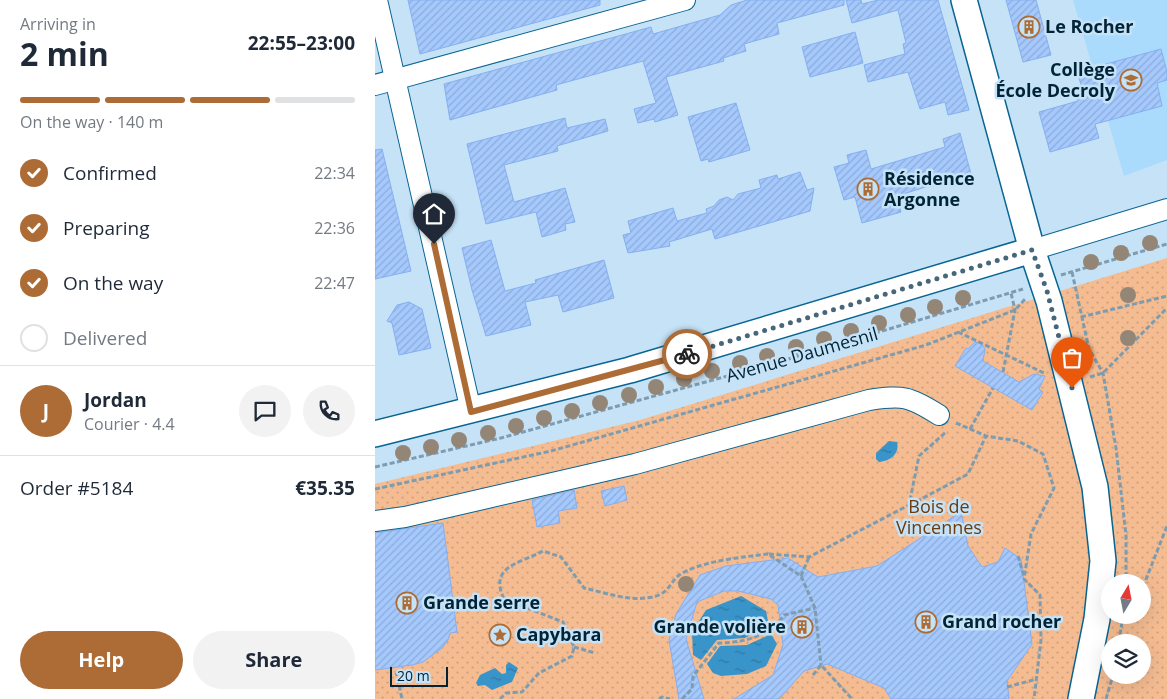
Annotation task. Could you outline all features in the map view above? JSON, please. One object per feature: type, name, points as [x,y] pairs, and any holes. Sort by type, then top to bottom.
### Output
[{"type":"main road","points":[[964,0],[1032,250],[1047,291],[1071,382],[1095,488],[1103,561],[1097,619],[1081,699]]},
{"type":"main road","name":"Avenue Daumesnil","points":[[375,434],[471,412],[630,370],[787,325],[1032,250]]},
{"type":"street","points":[[377,0],[471,412]]},
{"type":"street","points":[[375,85],[685,0]]},
{"type":"street","name":"Avenue Daumesnil","points":[[1032,250],[1167,209]]},
{"type":"street","points":[[375,520],[405,517],[635,464],[869,400],[902,397],[914,400],[946,422]]},
{"type":"path","points":[[1062,275],[1167,244]]},
{"type":"path","points":[[1072,272],[1089,348],[1103,373],[1116,448],[1126,535],[1126,574]]},
{"type":"path","name":"Avenue Daumesnil","points":[[375,467],[501,438],[765,366],[1023,288]]},
{"type":"path","points":[[1003,372],[1015,310],[1011,293]]},
{"type":"path","points":[[1081,317],[1167,296]]},
{"type":"path","points":[[375,489],[551,451],[926,344],[1015,310],[1027,298],[1029,307]]},
{"type":"path","points":[[1071,382],[1103,373],[1167,308]]},
{"type":"path","points":[[958,332],[1044,374],[1042,364]]},
{"type":"path","points":[[970,429],[993,388]]},
{"type":"path","points":[[909,505],[919,456],[943,436],[946,422],[986,436],[1018,442],[1043,454],[1054,488],[1031,534],[1024,579]]},
{"type":"path","points":[[500,699],[506,693],[522,692],[539,673],[572,656],[574,648],[563,622],[504,599],[499,589],[501,576],[510,564],[522,562],[543,551],[561,557],[584,588],[631,599],[655,597],[665,592],[679,576],[720,561],[768,554],[809,557],[968,474],[986,436]]},
{"type":"path","points":[[1148,574],[1167,526]]},
{"type":"path","points":[[768,554],[801,576],[815,608],[821,665],[852,699]]},
{"type":"path","points":[[1017,556],[1024,579],[1040,595],[1041,640],[1034,699]]},
{"type":"path","points":[[801,576],[809,557]]},
{"type":"path","points":[[682,699],[692,689],[693,676],[719,643],[745,641],[777,626],[784,615],[815,608]]},
{"type":"path","points":[[574,648],[595,653]]},
{"type":"path","points":[[813,675],[821,665]]},
{"type":"path","points":[[396,671],[402,699]]},
{"type":"path","points":[[1007,687],[1037,679]]},
{"type":"path","points":[[1107,699],[1111,684]]},
{"type":"path","points":[[659,699],[662,697],[671,699]]},
{"type":"shaded area","name":"Collège École Decroly","points":[[1073,0],[1167,0],[1167,160],[1124,176]]},
{"type":"green space","name":"Bois de Vincennes","points":[[1167,258],[1167,699],[375,699],[375,484],[640,420]]},
{"type":"water","points":[[889,441],[897,442],[896,453],[887,460],[879,462],[876,459],[876,453]]},
{"type":"water","points":[[741,596],[766,611],[769,626],[745,638],[717,640],[701,660],[693,655],[692,632],[706,610]]},
{"type":"water","points":[[771,634],[777,644],[766,666],[747,674],[721,676],[713,673],[707,664],[720,646],[747,645]]},
{"type":"water","points":[[509,662],[518,668],[512,682],[492,690],[485,685],[478,686],[476,683],[480,675],[495,668],[502,674],[506,673],[506,665]]},
{"type":"building","points":[[408,0],[600,0],[600,5],[420,54]]},
{"type":"building","points":[[747,0],[844,0],[844,5],[777,23],[779,34],[744,44],[746,51],[723,58],[724,61],[666,77],[678,115],[655,122],[654,119],[638,123],[634,109],[656,103],[643,61],[556,85],[557,90],[450,120],[444,84],[651,27],[653,34],[720,15],[731,5]]},
{"type":"building","points":[[846,0],[861,0],[862,4],[878,0],[938,0],[969,110],[948,115],[945,102],[920,109],[908,72],[868,82],[864,65],[905,54],[903,44],[906,43],[898,10],[852,23]]},
{"type":"building","name":"Le Rocher","points":[[1006,0],[1036,0],[1051,55],[1023,62]]},
{"type":"building","points":[[855,32],[863,63],[810,77],[802,47]]},
{"type":"building","points":[[1161,49],[1167,72],[1167,80],[1157,83],[1162,106],[1095,124],[1099,138],[1050,152],[1039,112],[1078,101],[1076,93],[1083,91],[1077,72]]},
{"type":"building","points":[[736,103],[750,150],[709,162],[708,159],[701,161],[688,117]]},
{"type":"building","points":[[565,118],[567,128],[605,119],[608,131],[557,146],[558,151],[504,165],[514,202],[565,188],[575,222],[565,224],[566,230],[542,237],[536,212],[486,224],[467,144]]},
{"type":"building","points":[[960,133],[971,174],[951,180],[943,186],[935,184],[897,196],[901,212],[862,223],[855,197],[844,200],[834,167],[849,163],[847,155],[866,150],[871,169],[945,147],[943,139]]},
{"type":"building","points":[[382,149],[411,271],[375,279],[375,150]]},
{"type":"building","points":[[800,172],[807,190],[814,188],[810,211],[715,239],[712,229],[669,242],[670,246],[628,253],[623,235],[631,233],[628,221],[673,208],[677,221],[707,213],[706,209],[714,206],[719,200],[727,197],[733,200],[738,194],[761,188],[759,180],[777,175],[778,179]]},
{"type":"building","points":[[491,240],[505,291],[536,283],[535,280],[604,260],[614,298],[563,312],[558,295],[525,302],[531,325],[486,336],[462,248]]},
{"type":"building","points":[[409,302],[422,309],[431,348],[399,355],[392,323],[387,321],[397,305]]},
{"type":"building","points":[[975,342],[981,343],[985,349],[983,361],[1019,382],[1034,374],[1045,376],[1039,389],[1043,392],[1032,410],[955,366],[966,348],[968,349]]},
{"type":"building","points":[[624,486],[627,500],[605,506],[601,491]]},
{"type":"building","points":[[574,490],[577,508],[558,511],[560,523],[537,527],[532,500]]},
{"type":"building","name":"Grand rocher","points":[[961,512],[968,546],[982,567],[998,562],[1005,548],[1021,559],[1032,644],[1007,681],[1009,699],[891,699],[884,688],[827,664],[804,671],[779,699],[734,699],[773,675],[783,645],[778,605],[771,599],[738,591],[724,591],[697,602],[686,639],[704,699],[679,699],[669,640],[676,614],[700,575],[726,566],[788,558],[818,577],[877,566]]},
{"type":"building","name":"Grande serre","points":[[443,523],[457,632],[450,633],[448,640],[442,648],[423,662],[375,670],[375,533]]},
{"type":"way so far","points":[[687,354],[1032,250],[1047,291],[1072,388]]},
{"type":"place","name":"Le Rocher","points":[[1029,27]]},
{"type":"place","name":"Collège École Decroly","points":[[1131,80]]},
{"type":"place","name":"Résidence Argonne","points":[[868,189]]},
{"type":"place","name":"Grande serre","points":[[407,603]]},
{"type":"place","name":"Grand rocher","points":[[926,622]]},
{"type":"place","name":"Grande volière","points":[[802,627]]},
{"type":"place","name":"Capybara","points":[[500,635]]},
{"type":"route","points":[[434,244],[471,412],[687,354]]}]
